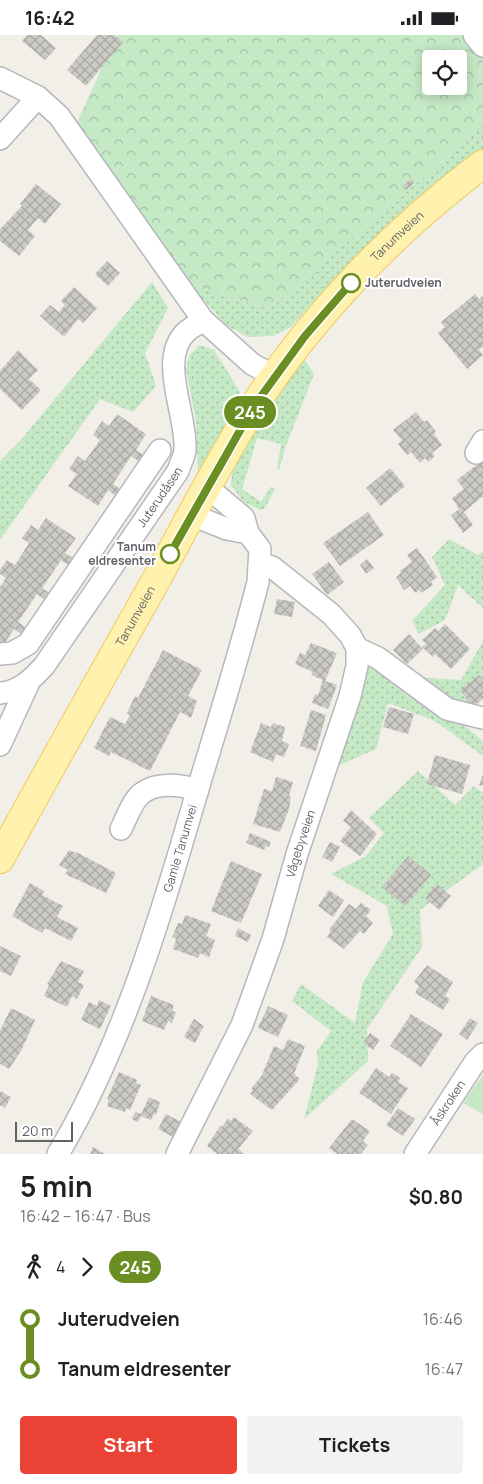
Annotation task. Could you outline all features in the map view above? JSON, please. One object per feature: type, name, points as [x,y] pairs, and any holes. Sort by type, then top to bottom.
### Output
[{"type":"main road","name":"Tanumveien","points":[[0,859],[207,487],[254,406],[274,376],[305,336],[375,258],[413,220],[483,164]]},
{"type":"street","points":[[474,35],[483,46]]},
{"type":"street","points":[[0,78],[38,97],[59,116],[203,320],[252,364],[274,376]]},
{"type":"street","points":[[0,139],[38,97]]},
{"type":"street","name":"Juterudåsen","points":[[4,693],[30,682],[44,666],[178,471],[186,451],[185,430],[172,365],[177,345],[186,331],[203,320]]},
{"type":"street","name":"Juterudåsen","points":[[0,654],[12,653],[28,645],[160,450]]},
{"type":"street","name":"Gamle Tanumvei","points":[[58,1154],[89,1097],[110,1051],[168,897],[198,790],[230,688],[258,582],[261,563],[260,549],[248,533],[244,518],[207,487]]},
{"type":"street","points":[[192,515],[227,529],[248,533]]},
{"type":"street","points":[[261,563],[272,567],[331,614],[350,635],[357,648],[378,658],[447,709],[483,718]]},
{"type":"street","name":"Vågebyveien","points":[[177,1154],[242,1025],[258,981],[322,774],[350,696],[357,666],[357,648]]},
{"type":"street","points":[[0,745],[30,682]]},
{"type":"street","points":[[0,712],[4,693]]},
{"type":"street","points":[[121,829],[140,795],[148,790],[160,786],[184,786],[198,790]]},
{"type":"street","name":"Åskroken","points":[[415,1154],[475,1062],[483,1054]]},
{"type":"green space","points":[[117,35],[473,35],[483,48],[483,126],[269,309],[190,284],[73,131]]},
{"type":"green space","points":[[483,126],[483,150],[356,255],[291,327],[273,336],[248,337],[226,325],[190,284],[269,309]]},
{"type":"green space","points":[[152,282],[168,308],[145,353],[156,386],[133,412],[100,399],[0,540],[0,461],[20,441]]},
{"type":"green space","points":[[199,345],[214,350],[240,392],[221,436],[198,474],[196,422],[186,369],[189,356]]},
{"type":"green space","points":[[304,359],[314,374],[285,448],[279,470],[277,468],[281,444],[257,438],[242,489],[261,502],[271,487],[275,489],[265,508],[260,510],[243,501],[231,485],[233,463],[295,368]]},
{"type":"green space","points":[[449,539],[478,555],[483,551],[483,608],[458,585],[445,620],[419,634],[412,621],[445,585],[432,557]]},
{"type":"green space","points":[[483,641],[483,688],[467,704],[444,699],[417,677],[461,680]]},
{"type":"green space","points":[[366,661],[455,718],[483,741],[483,756],[435,721],[388,703],[376,749],[333,768]]},
{"type":"green space","points":[[418,771],[455,805],[474,786],[483,793],[483,864],[420,910],[422,947],[367,1029],[368,1061],[304,1119],[318,1064],[317,1051],[331,1031],[292,1001],[301,984],[355,1023],[363,982],[393,934],[387,906],[331,874],[366,856],[384,833],[369,818]]},
{"type":"green space","points":[[483,1075],[483,1114],[463,1103]]},
{"type":"building","points":[[27,35],[41,35],[56,48],[45,60],[22,41]]},
{"type":"building","points":[[97,35],[114,35],[123,42],[86,86],[67,70]]},
{"type":"building","points":[[411,179],[414,183],[406,190],[402,186]]},
{"type":"building","points":[[36,184],[61,204],[45,224],[38,218],[28,230],[35,236],[19,256],[0,241],[0,229],[22,206],[20,204]]},
{"type":"building","points":[[107,261],[120,273],[108,286],[95,274]]},
{"type":"building","points":[[74,287],[97,308],[83,323],[78,319],[64,337],[40,316],[50,305],[59,312],[65,305],[61,301]]},
{"type":"building","points":[[475,294],[479,299],[483,296],[483,346],[479,350],[483,355],[467,369],[438,333],[445,327],[441,322]]},
{"type":"building","points":[[18,350],[38,370],[29,379],[41,390],[22,410],[0,389],[0,371]]},
{"type":"building","points":[[416,412],[424,422],[427,420],[436,432],[434,434],[442,445],[432,453],[435,456],[428,462],[425,458],[420,463],[411,452],[407,455],[398,444],[402,440],[393,430]]},
{"type":"building","points":[[117,414],[146,434],[136,450],[148,458],[143,464],[131,456],[113,484],[125,492],[120,499],[108,490],[98,506],[68,486],[77,474],[69,469],[78,456],[85,461],[100,440],[93,435],[102,421],[109,426]]},
{"type":"building","points":[[483,460],[483,496],[464,512],[473,525],[463,533],[451,515],[459,509],[452,498],[464,489],[457,480]]},
{"type":"building","points":[[390,468],[405,486],[381,506],[366,488]]},
{"type":"building","points":[[368,512],[384,535],[340,566],[323,543]]},
{"type":"building","points":[[46,518],[76,538],[65,553],[78,561],[73,568],[61,560],[42,588],[54,596],[50,603],[37,594],[18,622],[31,631],[26,637],[14,629],[4,644],[0,642],[0,587],[6,578],[0,574],[0,570],[7,560],[15,565],[29,543],[22,538],[31,525],[38,530]]},
{"type":"building","points":[[417,548],[437,577],[431,582],[433,585],[421,593],[419,590],[415,593],[410,586],[404,590],[396,577],[401,573],[400,571],[412,562],[407,555]]},
{"type":"building","points":[[367,559],[374,568],[366,574],[360,565]]},
{"type":"building","points":[[329,562],[344,582],[327,595],[312,574]]},
{"type":"building","points":[[277,599],[295,602],[292,617],[274,614]]},
{"type":"building","points":[[445,624],[470,649],[451,669],[435,654],[433,657],[422,647],[426,644],[422,640],[435,628],[438,631]]},
{"type":"building","points":[[409,634],[423,649],[407,664],[393,650]]},
{"type":"building","points":[[311,643],[337,653],[325,681],[337,685],[328,709],[312,703],[315,694],[318,695],[323,680],[311,675],[313,672],[295,664],[300,653],[305,655]]},
{"type":"building","points":[[163,650],[202,670],[188,696],[197,701],[191,718],[180,712],[150,771],[111,752],[109,756],[94,748],[110,717],[125,724],[130,715],[127,713],[135,696],[138,698]]},
{"type":"building","points":[[479,675],[483,680],[483,699],[473,707],[460,690]]},
{"type":"building","points":[[389,707],[414,714],[408,734],[383,727]]},
{"type":"building","points":[[311,710],[326,715],[316,751],[300,746]]},
{"type":"building","points":[[261,723],[271,727],[273,723],[285,727],[282,741],[289,744],[284,757],[276,754],[273,762],[250,752]]},
{"type":"building","points":[[435,755],[470,765],[462,794],[427,784]]},
{"type":"building","points":[[483,774],[483,786],[479,785]]},
{"type":"building","points":[[276,777],[293,782],[289,796],[291,797],[289,809],[280,832],[253,824],[264,789],[272,791]]},
{"type":"building","points":[[351,810],[377,834],[360,856],[340,841],[351,827],[343,821]]},
{"type":"building","points":[[250,833],[271,842],[269,847],[266,846],[264,850],[246,843]]},
{"type":"building","points":[[330,842],[340,847],[332,862],[322,857]]},
{"type":"building","points":[[69,850],[116,873],[106,893],[65,874],[68,870],[59,865]]},
{"type":"building","points":[[408,856],[431,875],[405,906],[382,887]]},
{"type":"building","points":[[231,861],[262,874],[241,923],[211,911]]},
{"type":"building","points":[[30,883],[44,891],[42,895],[63,906],[57,917],[78,928],[71,941],[45,928],[42,933],[12,916]]},
{"type":"building","points":[[437,884],[451,896],[439,910],[425,898]]},
{"type":"building","points":[[329,890],[344,900],[333,917],[318,906]]},
{"type":"building","points":[[361,903],[371,910],[366,916],[373,923],[364,934],[360,931],[344,949],[327,937],[331,931],[329,930],[349,904],[356,909]]},
{"type":"building","points":[[185,915],[211,924],[206,936],[215,940],[209,957],[200,953],[198,958],[173,949],[176,939],[172,937],[178,923],[182,924]]},
{"type":"building","points":[[238,928],[251,935],[248,942],[235,936]]},
{"type":"building","points":[[0,946],[21,956],[11,976],[0,971]]},
{"type":"building","points":[[61,961],[84,971],[78,982],[84,985],[77,999],[72,996],[67,1007],[44,996],[49,985],[47,984]]},
{"type":"building","points":[[427,965],[453,982],[445,996],[450,999],[443,1010],[415,993],[419,986],[414,982]]},
{"type":"building","points":[[151,996],[174,1005],[172,1011],[176,1012],[172,1023],[168,1021],[164,1030],[142,1021]]},
{"type":"building","points":[[99,1000],[111,1006],[100,1029],[81,1020],[89,1002],[97,1006]]},
{"type":"building","points":[[268,1006],[288,1015],[278,1037],[258,1028]]},
{"type":"building","points":[[11,1008],[35,1020],[21,1051],[9,1069],[0,1064],[0,1031]]},
{"type":"building","points":[[411,1014],[443,1034],[421,1067],[390,1046]]},
{"type":"building","points":[[470,1018],[478,1023],[467,1040],[459,1034]]},
{"type":"building","points":[[194,1019],[204,1026],[195,1043],[184,1037]]},
{"type":"building","points":[[370,1033],[380,1040],[373,1050],[363,1043]]},
{"type":"building","points":[[288,1039],[305,1046],[294,1074],[300,1079],[272,1110],[250,1094],[253,1090],[251,1089],[262,1075],[274,1046],[283,1050]]},
{"type":"building","points":[[376,1068],[389,1077],[392,1073],[401,1078],[398,1082],[408,1088],[391,1114],[359,1093]]},
{"type":"building","points":[[119,1072],[137,1080],[136,1083],[141,1085],[130,1110],[126,1108],[125,1112],[107,1106],[109,1100],[107,1099]]},
{"type":"building","points":[[0,1091],[11,1097],[5,1108],[0,1105]]},
{"type":"building","points":[[149,1097],[160,1102],[156,1115],[154,1114],[151,1120],[141,1116],[138,1122],[132,1119],[135,1112],[141,1114]]},
{"type":"building","points":[[398,1108],[415,1119],[403,1136],[386,1125]]},
{"type":"building","points":[[166,1114],[181,1122],[173,1137],[158,1129]]},
{"type":"building","points":[[234,1117],[253,1131],[238,1149],[244,1154],[217,1154],[207,1146],[220,1126],[222,1127],[228,1118],[231,1121]]},
{"type":"building","points":[[352,1119],[370,1131],[363,1141],[368,1145],[361,1154],[337,1154],[329,1148]]},
{"type":"building","points":[[93,1147],[105,1154],[90,1154]]},
{"type":"bus line","name":"245","points":[[170,554],[254,406],[274,376],[305,336],[351,283]]},
{"type":"place","name":"Juterudveien","points":[[351,283]]},
{"type":"place","name":"Tanum eldresenter","points":[[170,554]]}]
